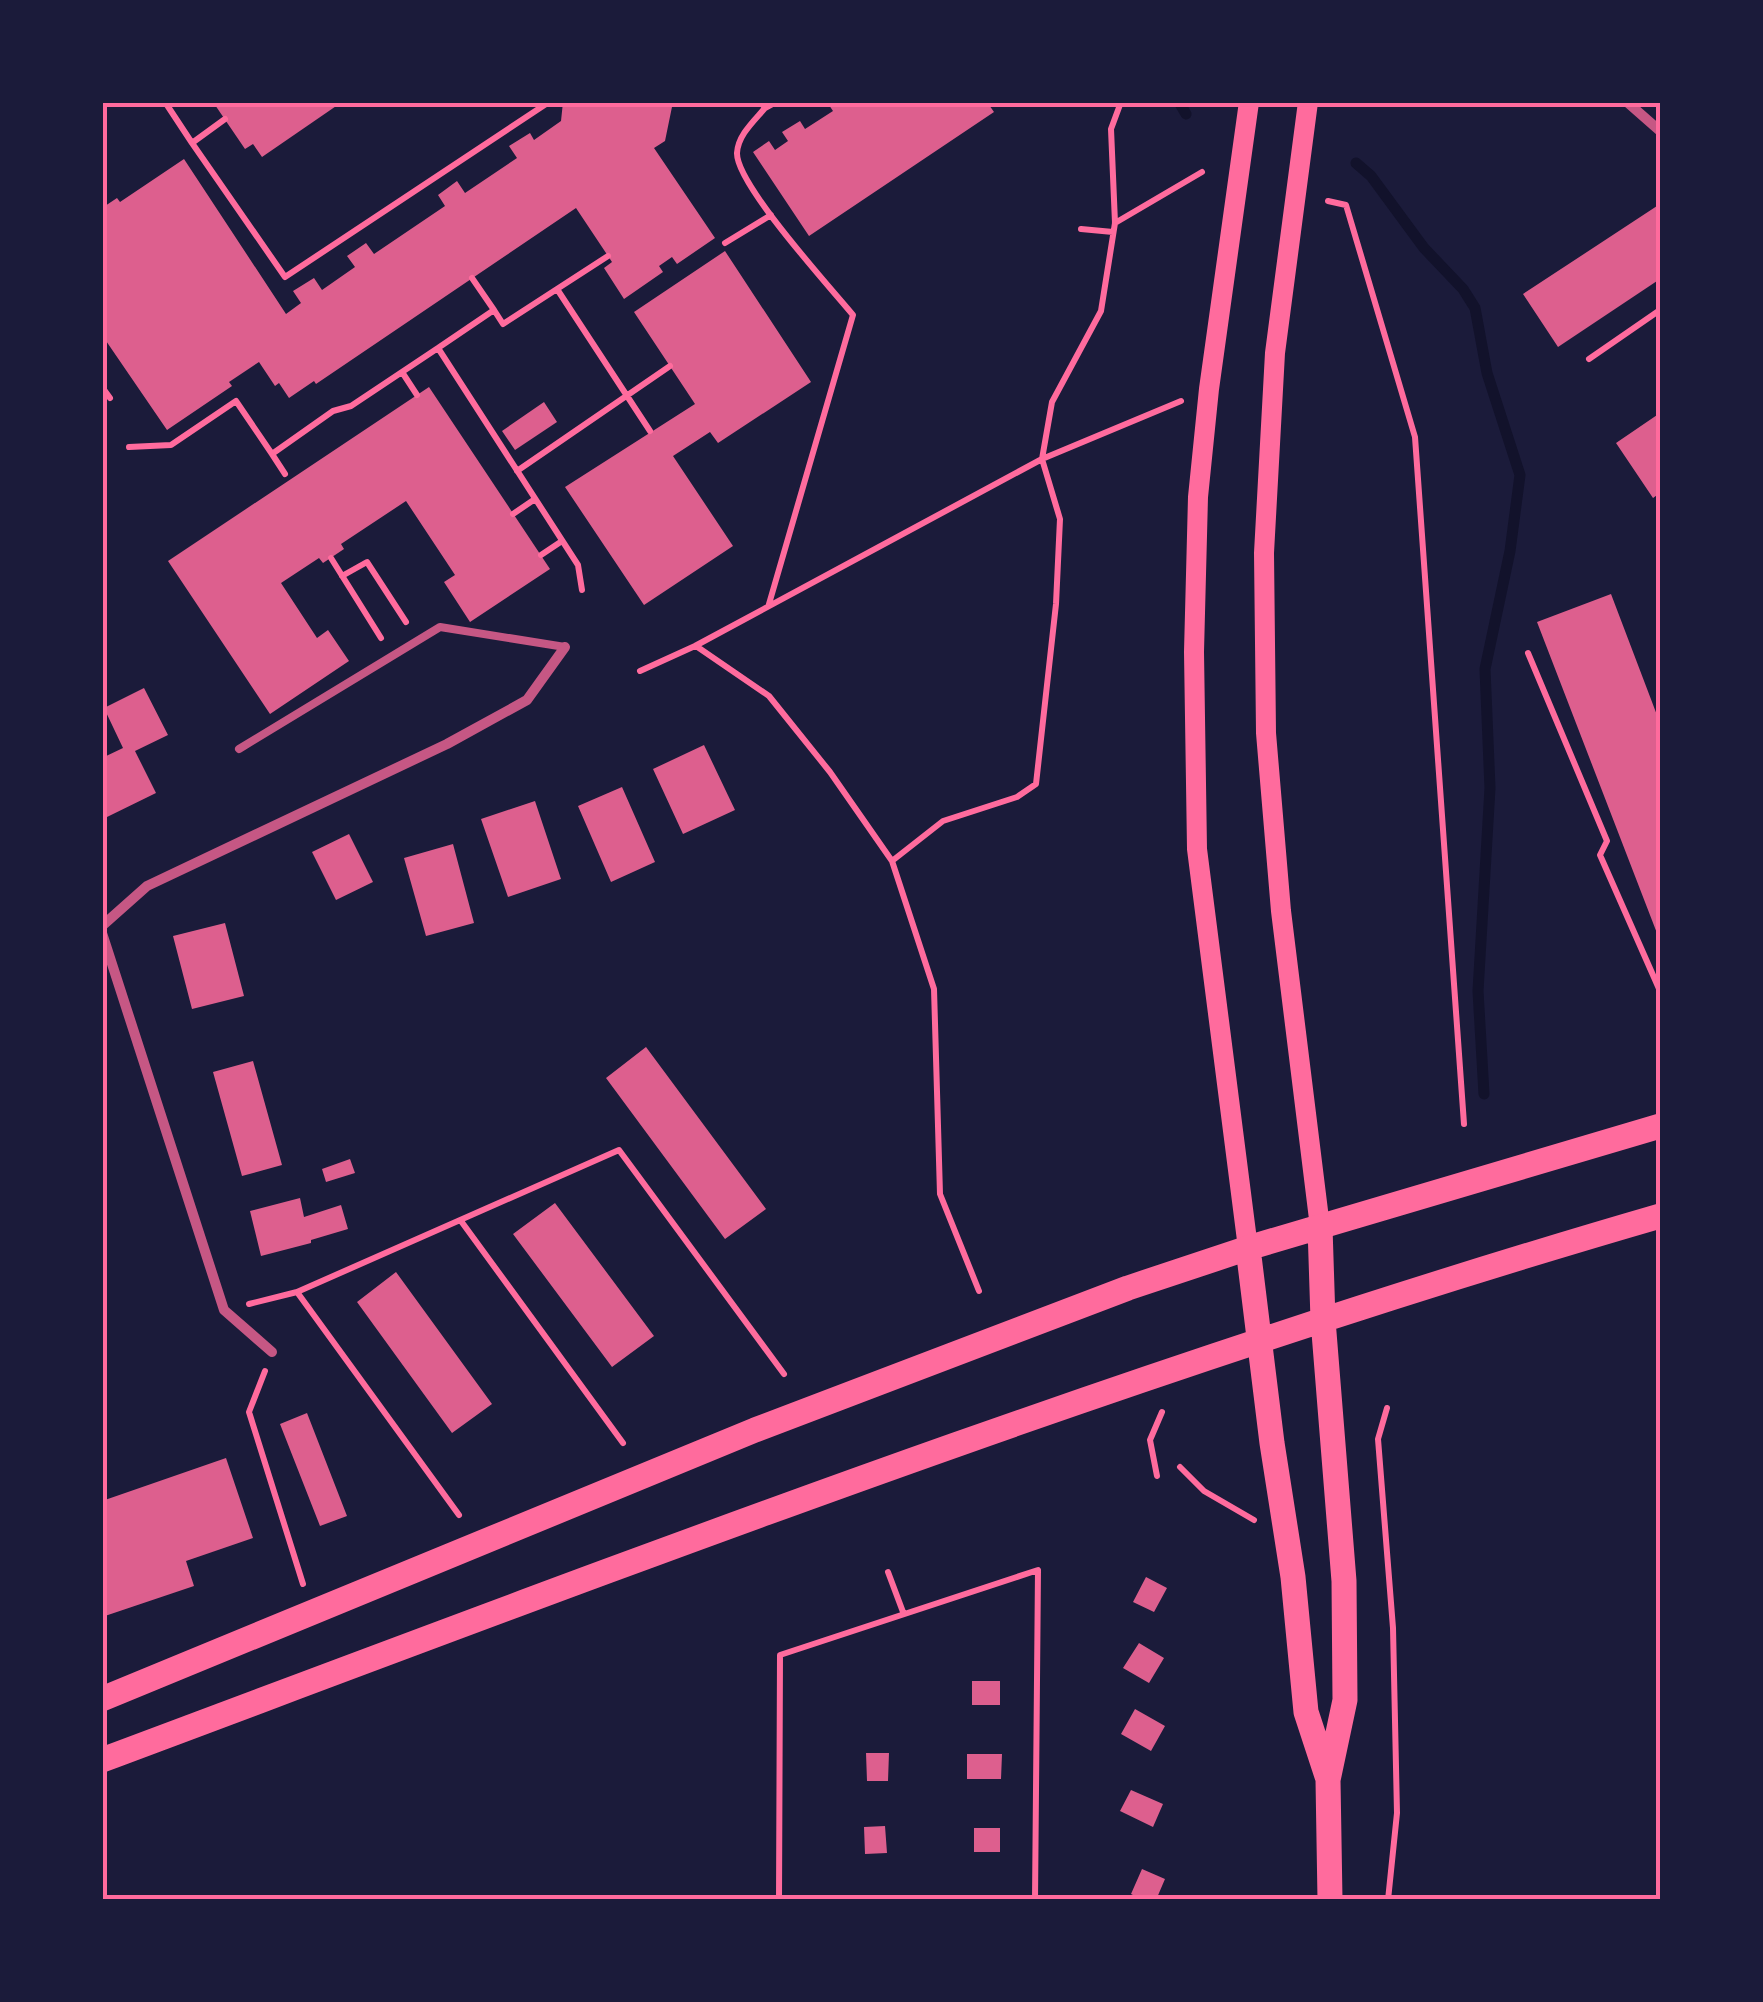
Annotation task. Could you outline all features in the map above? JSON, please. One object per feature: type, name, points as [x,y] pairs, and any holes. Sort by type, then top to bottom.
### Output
[{"type":"main road","points":[[1249,102],[1198,496],[1194,633],[1197,849],[1272,1442],[1293,1577],[1306,1712],[1328,1780]]},
{"type":"main road","points":[[1308,102],[1275,353],[1264,571],[1268,752],[1281,911],[1320,1226],[1323,1320],[1342,1563],[1345,1700],[1328,1780],[1330,1900]]},
{"type":"main road","points":[[102,1699],[756,1430],[1112,1294],[1248,1248],[1660,1126]]},
{"type":"main road","points":[[102,1760],[891,1466],[1323,1320],[1660,1216]]},
{"type":"street","points":[[1630,103],[1660,131]]},
{"type":"street","points":[[272,1352],[224,1310],[102,930],[147,886],[447,744],[528,700],[565,647]]},
{"type":"lane","points":[[239,749],[440,628],[565,647]]},
{"type":"path","points":[[164,102],[286,278],[549,102]]},
{"type":"path","points":[[768,606],[853,315],[772,214],[738,162],[737,148],[746,129],[763,106],[776,102]]},
{"type":"path","points":[[892,861],[944,822],[1017,797],[1036,784],[1056,604],[1060,519],[1042,459],[1052,402],[1101,311],[1114,228],[1111,130],[1121,102]]},
{"type":"path","points":[[192,142],[225,119]]},
{"type":"path","points":[[1081,229],[1114,228],[1202,172]]},
{"type":"path","points":[[1328,201],[1346,205],[1414,438],[1464,1124]]},
{"type":"path","points":[[725,243],[772,214]]},
{"type":"path","points":[[472,278],[504,324],[608,256]]},
{"type":"path","points":[[557,288],[650,431]]},
{"type":"path","points":[[272,454],[333,411],[352,406],[494,310]]},
{"type":"path","points":[[1589,359],[1660,310]]},
{"type":"path","points":[[438,348],[578,566],[582,590]]},
{"type":"path","points":[[517,471],[670,366]]},
{"type":"path","points":[[402,372],[417,395]]},
{"type":"path","points":[[102,387],[110,398]]},
{"type":"path","points":[[640,672],[1042,459],[1209,389]]},
{"type":"path","points":[[129,447],[170,445],[236,401],[286,474]]},
{"type":"path","points":[[513,514],[535,499]]},
{"type":"path","points":[[541,555],[562,541]]},
{"type":"path","points":[[330,558],[393,656]]},
{"type":"path","points":[[342,576],[367,562],[418,640]]},
{"type":"path","points":[[695,646],[769,696],[830,772],[892,861],[934,989],[940,1194],[979,1291]]},
{"type":"path","points":[[1528,653],[1607,840],[1600,854],[1660,991]]},
{"type":"path","points":[[224,1310],[297,1292],[619,1150],[784,1374]]},
{"type":"path","points":[[461,1221],[623,1443]]},
{"type":"path","points":[[297,1292],[459,1515]]},
{"type":"path","points":[[272,1352],[249,1412],[302,1584]]},
{"type":"path","points":[[1387,1408],[1378,1439],[1392,1628],[1398,1813],[1388,1900]]},
{"type":"path","points":[[1156,1476],[1150,1440],[1162,1412]]},
{"type":"path","points":[[1180,1467],[1204,1490],[1234,1506]]},
{"type":"path","points":[[780,1900],[780,1655],[1038,1570],[1035,1900]]},
{"type":"path","points":[[888,1572],[903,1612]]},
{"type":"building","points":[[213,102],[342,102],[262,157],[253,144],[245,149]]},
{"type":"building","points":[[563,102],[673,102],[665,141],[654,148],[715,238],[677,264],[672,257],[659,266],[663,272],[624,299],[604,268],[612,262],[576,208],[316,384],[314,381],[289,398],[279,383],[275,386],[259,362],[229,382],[232,386],[167,430],[102,335],[102,208],[117,198],[120,202],[184,159],[286,314],[301,303],[293,291],[314,278],[322,290],[355,267],[347,256],[366,243],[374,254],[445,206],[438,195],[457,181],[465,193],[517,158],[509,146],[530,133],[534,140],[561,121]]},
{"type":"building","points":[[827,102],[987,102],[994,112],[809,236],[753,152],[769,141],[775,150],[788,141],[782,132],[800,121],[805,129],[833,111]]},
{"type":"building","points":[[1660,204],[1660,279],[1558,347],[1523,294]]},
{"type":"building","points":[[725,251],[811,382],[718,443],[710,432],[673,456],[733,546],[644,605],[565,487],[695,404],[634,312]]},
{"type":"building","points":[[429,387],[550,569],[470,622],[444,582],[455,575],[406,501],[341,544],[344,549],[323,563],[319,558],[281,583],[317,638],[328,630],[349,661],[270,714],[168,561]]},
{"type":"building","points":[[544,402],[557,422],[515,450],[502,431]]},
{"type":"building","points":[[1660,413],[1660,493],[1653,498],[1616,443]]},
{"type":"building","points":[[1611,594],[1660,723],[1660,941],[1537,622]]},
{"type":"building","points":[[144,688],[168,735],[135,751],[156,793],[107,817],[102,807],[102,758],[123,748],[104,708]]},
{"type":"building","points":[[704,745],[735,810],[683,834],[653,769]]},
{"type":"building","points":[[622,787],[655,862],[611,882],[578,806]]},
{"type":"building","points":[[535,801],[561,879],[508,897],[481,819]]},
{"type":"building","points":[[349,834],[373,882],[336,900],[312,852]]},
{"type":"building","points":[[453,844],[474,923],[426,936],[404,858]]},
{"type":"building","points":[[225,923],[244,996],[192,1009],[173,936]]},
{"type":"building","points":[[646,1047],[766,1209],[725,1239],[606,1078]]},
{"type":"building","points":[[253,1061],[282,1165],[242,1176],[213,1072]]},
{"type":"building","points":[[350,1159],[355,1173],[326,1182],[322,1169]]},
{"type":"building","points":[[300,1198],[304,1217],[341,1205],[348,1229],[261,1256],[250,1211]]},
{"type":"building","points":[[555,1203],[654,1336],[612,1367],[513,1234]]},
{"type":"building","points":[[396,1272],[492,1404],[452,1433],[357,1302]]},
{"type":"building","points":[[307,1413],[347,1516],[320,1526],[280,1424]]},
{"type":"building","points":[[226,1458],[253,1538],[186,1561],[194,1586],[102,1617],[102,1501]]},
{"type":"building","points":[[1146,1577],[1167,1588],[1154,1612],[1133,1602]]},
{"type":"building","points":[[1139,1643],[1164,1658],[1149,1683],[1123,1668]]},
{"type":"building","points":[[972,1681],[1000,1681],[1000,1705],[972,1705]]},
{"type":"building","points":[[1135,1709],[1165,1726],[1151,1751],[1121,1734]]},
{"type":"building","points":[[866,1753],[889,1753],[888,1781],[867,1781]]},
{"type":"building","points":[[967,1754],[1002,1754],[1001,1779],[967,1779]]},
{"type":"building","points":[[1131,1790],[1163,1804],[1153,1827],[1120,1811]]},
{"type":"building","points":[[885,1826],[887,1853],[865,1854],[864,1827]]},
{"type":"building","points":[[974,1828],[1000,1828],[1000,1852],[974,1852]]},
{"type":"building","points":[[1142,1869],[1165,1879],[1156,1900],[1143,1900],[1131,1894]]},
{"type":"waterway","points":[[1179,102],[1186,114]]},
{"type":"waterway","points":[[1356,163],[1371,176],[1475,308],[1487,373],[1520,475],[1510,551],[1485,669],[1490,788],[1478,991],[1484,1094]]}]
